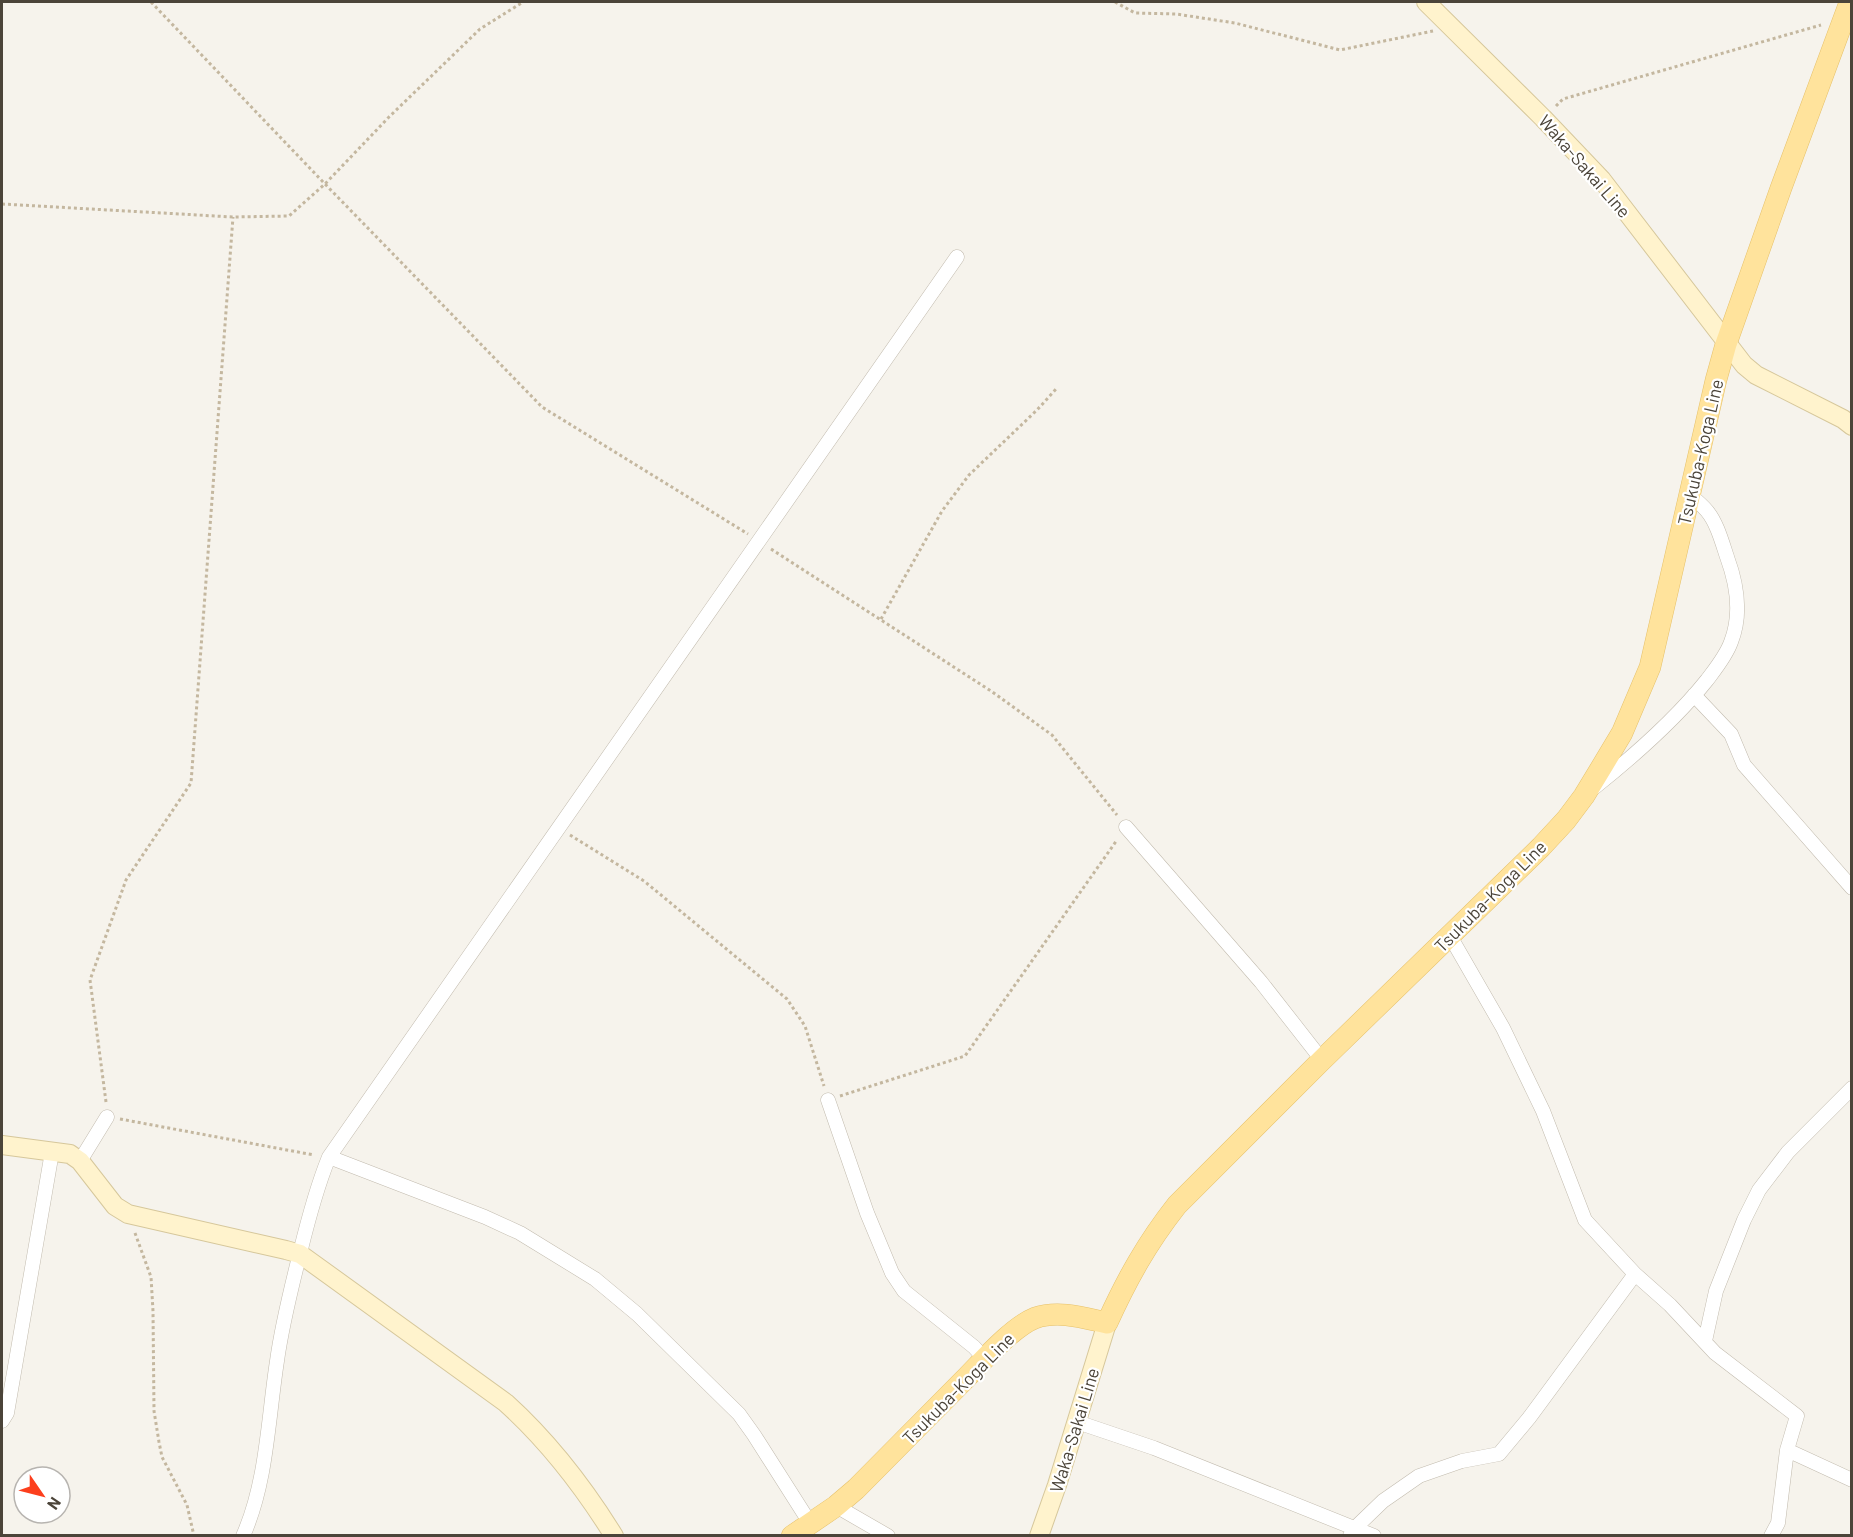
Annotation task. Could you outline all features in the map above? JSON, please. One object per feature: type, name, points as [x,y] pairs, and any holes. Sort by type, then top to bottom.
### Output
[{"type":"main road","name":"Tsukuba-Koga Line","points":[[792,1536],[836,1506],[856,1489],[985,1359],[1022,1326],[1034,1319],[1052,1314],[1077,1316],[1107,1323],[1139,1257],[1170,1213],[1322,1060],[1541,848],[1584,796],[1622,733],[1650,667],[1726,345],[1850,2]]},
{"type":"street","name":"Waka-Sakai Line","points":[[1426,2],[1544,118],[1602,180],[1691,295],[1726,345],[1744,365],[1756,375],[1843,419],[1851,426]]},
{"type":"street","points":[[243,1536],[263,1466],[279,1347],[288,1302],[316,1190],[329,1157],[957,257]]},
{"type":"street","points":[[1584,796],[1632,757],[1694,695],[1722,660],[1732,641],[1737,605],[1735,579],[1722,541],[1708,512],[1690,495]]},
{"type":"street","points":[[1694,695],[1731,734],[1744,765],[1851,888]]},
{"type":"street","points":[[1126,827],[1261,982],[1322,1060]]},
{"type":"street","points":[[1450,936],[1503,1028],[1543,1111],[1586,1220],[1635,1274],[1670,1305],[1715,1353],[1797,1416],[1787,1450],[1778,1524],[1771,1536]]},
{"type":"street","points":[[1705,1341],[1716,1291],[1744,1220],[1759,1190],[1788,1152],[1851,1088]]},
{"type":"street","points":[[828,1100],[867,1213],[892,1273],[904,1291],[974,1347],[985,1359]]},
{"type":"street","points":[[80,1161],[108,1117]]},
{"type":"street","points":[[2,1145],[70,1154],[80,1161],[115,1206],[128,1214],[300,1254],[506,1403],[530,1425],[565,1464],[614,1536]]},
{"type":"street","points":[[2,1421],[7,1413],[52,1152]]},
{"type":"street","points":[[329,1157],[503,1225],[595,1279],[637,1314],[739,1414],[810,1523]]},
{"type":"street","points":[[1352,1532],[1383,1501],[1419,1476],[1462,1461],[1499,1454],[1529,1418],[1635,1274]]},
{"type":"street","name":"Waka-Sakai Line","points":[[1039,1536],[1107,1323]]},
{"type":"street","points":[[1077,1422],[1154,1448],[1352,1532],[1374,1536]]},
{"type":"street","points":[[1787,1450],[1851,1480]]},
{"type":"street","points":[[836,1506],[888,1536]]},
{"type":"path","points":[[151,2],[542,407],[758,540],[991,691],[1052,735],[1126,827],[965,1056],[828,1100],[805,1026],[787,999],[644,881],[560,828]]},
{"type":"path","points":[[2,204],[233,217],[289,216],[325,184],[389,117],[480,29],[523,2]]},
{"type":"path","points":[[1115,2],[1135,13],[1176,14],[1235,23],[1340,50],[1452,27]]},
{"type":"path","points":[[1544,118],[1563,99],[1822,25],[1841,27]]},
{"type":"path","points":[[233,217],[190,783],[126,880],[90,980],[108,1117],[329,1157]]},
{"type":"path","points":[[881,619],[942,511],[969,476],[1057,388]]},
{"type":"path","points":[[128,1214],[151,1277],[153,1411],[162,1457],[187,1505],[194,1536]]}]
